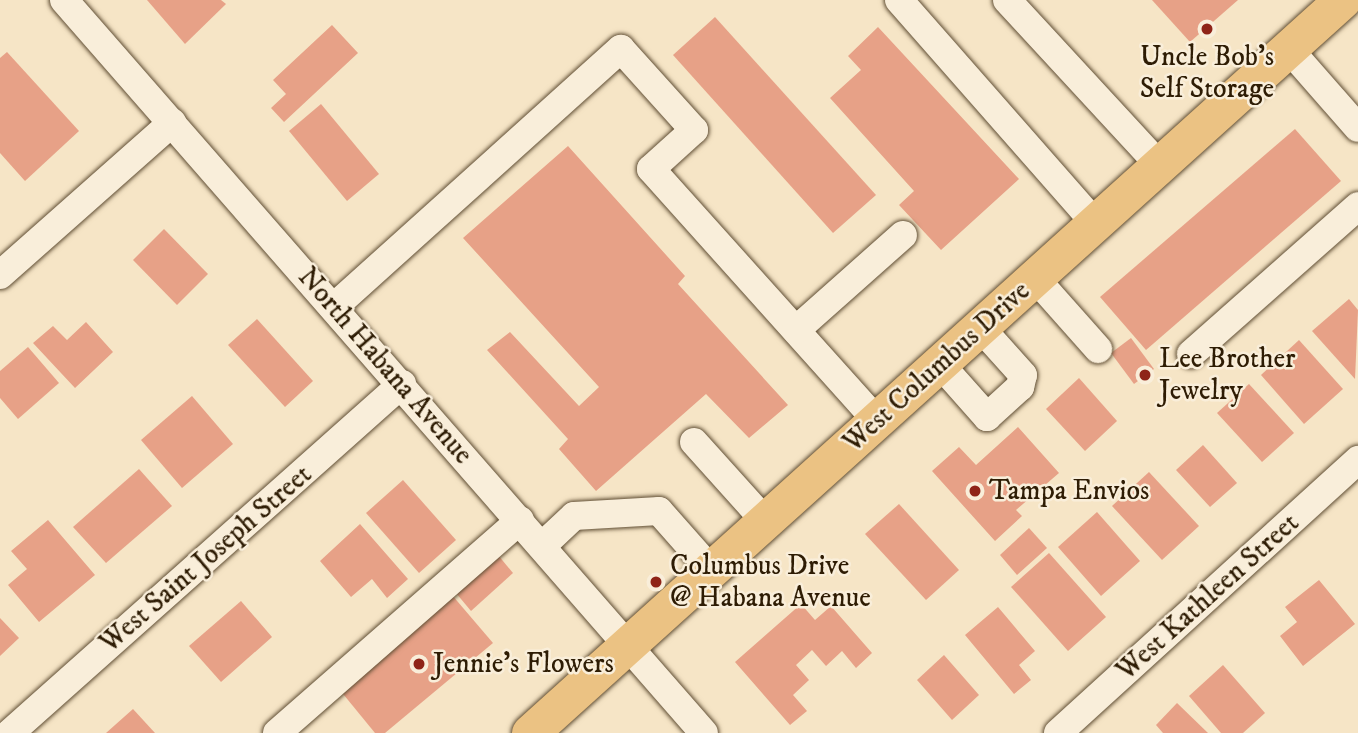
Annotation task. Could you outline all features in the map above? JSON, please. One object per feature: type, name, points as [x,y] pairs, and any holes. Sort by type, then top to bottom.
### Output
[{"type":"main road","name":"West Columbus Drive","points":[[530,733],[1342,0]]},
{"type":"street","name":"North Habana Avenue","points":[[64,0],[704,733]]},
{"type":"street","points":[[899,0],[1095,223]]},
{"type":"street","points":[[1007,0],[1159,165]]},
{"type":"street","points":[[334,307],[621,48],[694,131],[652,169],[877,421]]},
{"type":"street","points":[[1288,48],[1358,128]]},
{"type":"street","points":[[0,275],[172,122]]},
{"type":"street","points":[[1191,354],[1358,206]]},
{"type":"street","points":[[796,330],[903,235]]},
{"type":"street","points":[[1035,278],[1098,349]]},
{"type":"street","points":[[940,364],[987,417],[1020,387],[1023,375],[980,327]]},
{"type":"street","name":"West Saint Joseph Street","points":[[10,733],[402,384]]},
{"type":"street","points":[[694,442],[766,522]]},
{"type":"street","name":"West Kathleen Street","points":[[1059,733],[1358,460]]},
{"type":"street","points":[[542,546],[574,516],[659,511],[712,571]]},
{"type":"street","points":[[277,733],[520,520]]},
{"type":"building","points":[[147,0],[221,0],[226,4],[185,44]]},
{"type":"building","points":[[1152,0],[1238,0],[1190,42]]},
{"type":"building","points":[[715,17],[876,195],[833,233],[673,55]]},
{"type":"building","points":[[332,25],[358,53],[284,122],[271,108],[286,94],[273,80]]},
{"type":"building","points":[[878,27],[1019,179],[941,250],[899,205],[914,191],[830,98],[861,70],[848,56]]},
{"type":"building","points":[[7,52],[79,131],[25,181],[0,153],[0,58]]},
{"type":"building","points":[[321,104],[379,174],[347,201],[289,131]]},
{"type":"building","points":[[1295,129],[1341,181],[1146,350],[1100,297]]},
{"type":"building","points":[[568,146],[685,276],[678,284],[788,405],[749,438],[706,394],[596,491],[559,449],[568,439],[487,350],[510,332],[579,406],[599,387],[463,238]]},
{"type":"building","points":[[164,229],[208,274],[177,305],[133,260]]},
{"type":"building","points":[[1349,299],[1358,310],[1355,379],[1312,331]]},
{"type":"building","points":[[257,319],[313,381],[285,407],[228,345]]},
{"type":"building","points":[[86,322],[113,352],[75,388],[33,343],[53,326],[67,340]]},
{"type":"building","points":[[1131,338],[1154,369],[1134,384],[1111,353]]},
{"type":"building","points":[[1299,340],[1343,389],[1304,424],[1261,375]]},
{"type":"building","points":[[28,347],[59,383],[18,419],[0,398],[0,371]]},
{"type":"building","points":[[1079,378],[1117,421],[1085,451],[1046,409]]},
{"type":"building","points":[[1249,384],[1294,433],[1262,462],[1217,413]]},
{"type":"building","points":[[192,396],[233,444],[182,488],[141,440]]},
{"type":"building","points":[[1018,427],[1059,473],[1016,510],[1022,516],[995,541],[932,471],[959,447],[976,465]]},
{"type":"building","points":[[1203,445],[1237,483],[1210,507],[1176,470]]},
{"type":"building","points":[[139,469],[172,506],[106,563],[73,527]]},
{"type":"building","points":[[1149,472],[1199,526],[1162,560],[1112,506]]},
{"type":"building","points":[[403,480],[456,540],[419,573],[366,513]]},
{"type":"building","points":[[899,504],[959,570],[926,600],[865,534]]},
{"type":"building","points":[[1097,512],[1140,561],[1101,596],[1058,547]]},
{"type":"building","points":[[48,520],[95,575],[39,622],[8,585],[27,569],[11,551]]},
{"type":"building","points":[[360,524],[408,579],[387,598],[372,579],[351,597],[320,561]]},
{"type":"building","points":[[1029,528],[1047,548],[1017,575],[1000,555]]},
{"type":"building","points":[[1049,553],[1106,617],[1068,651],[1011,587]]},
{"type":"building","points":[[498,555],[513,573],[471,611],[456,593]]},
{"type":"building","points":[[1319,580],[1355,624],[1303,666],[1280,636],[1297,622],[1285,607]]},
{"type":"building","name":"Jennie's Flowers","points":[[452,595],[493,643],[385,733],[375,733],[339,689]]},
{"type":"building","points":[[241,601],[272,637],[221,682],[189,646]]},
{"type":"building","points":[[801,604],[815,620],[831,606],[872,653],[856,668],[842,651],[826,666],[812,650],[796,665],[809,680],[793,695],[807,711],[790,725],[735,662]]},
{"type":"building","points":[[998,607],[1035,651],[1019,665],[1031,680],[1014,694],[965,635]]},
{"type":"building","points":[[0,618],[19,638],[0,656]]},
{"type":"building","points":[[944,655],[979,695],[952,720],[917,680]]},
{"type":"building","points":[[1223,665],[1265,713],[1243,733],[1221,733],[1189,696]]},
{"type":"building","points":[[1177,703],[1208,733],[1163,733],[1156,725]]},
{"type":"building","points":[[133,709],[155,733],[106,733]]},
{"type":"place","name":"Uncle Bob's Self Storage","points":[[1207,29]]},
{"type":"place","name":"Lee Brother Jewelry","points":[[1145,375]]},
{"type":"place","name":"Tampa Envios","points":[[975,491]]},
{"type":"place","name":"Columbus Drive @ Habana Avenue","points":[[656,582]]},
{"type":"place","name":"Jennie's Flowers","points":[[419,664]]}]
